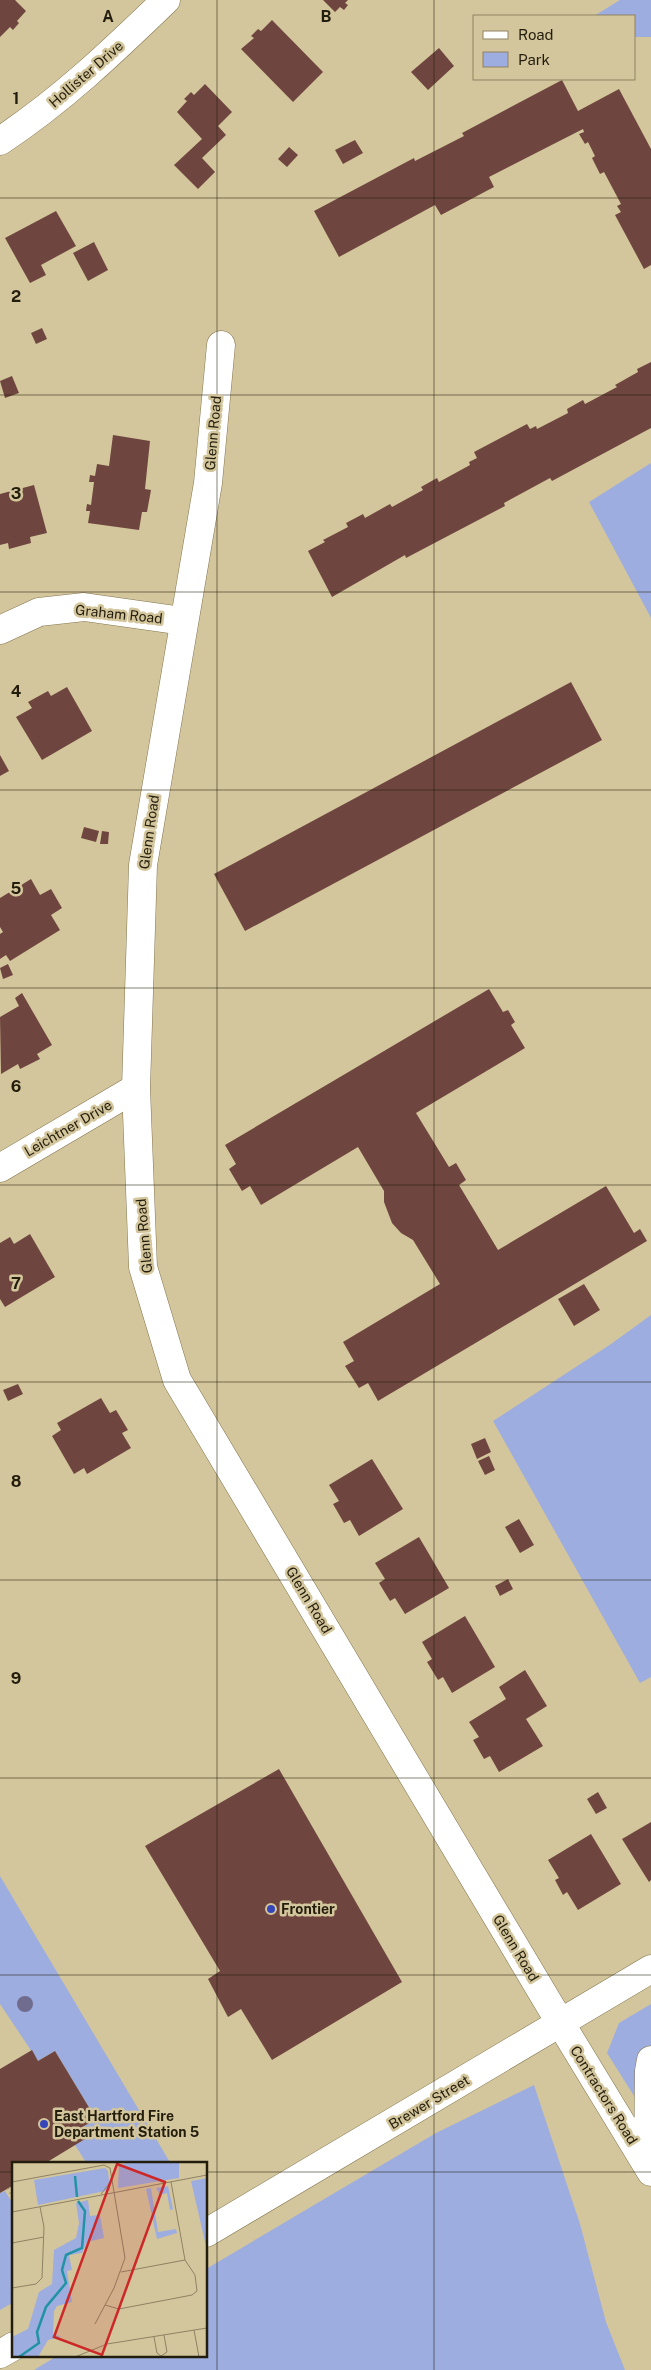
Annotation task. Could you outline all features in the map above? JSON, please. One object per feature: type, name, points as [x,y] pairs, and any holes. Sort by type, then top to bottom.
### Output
[{"type":"street","name":"Hollister Drive","points":[[0,141],[80,82],[166,0]]},
{"type":"street","name":"Glenn Road","points":[[221,345],[208,483],[143,865],[136,1088],[143,1267],[177,1380],[561,2024]]},
{"type":"street","name":"Graham Road","points":[[0,630],[39,612],[84,607],[183,621]]},
{"type":"street","name":"Leichtner Drive","points":[[0,1168],[136,1088]]},
{"type":"street","name":"Brewer Street","points":[[208,2232],[651,1969]]},
{"type":"street","name":"Contractors Road","points":[[561,2024],[649,2169]]},
{"type":"street","name":"Contractors Road","points":[[649,2169],[649,2071],[651,2060]]},
{"type":"street","points":[[0,2354],[12,2347]]},
{"type":"path","points":[[8,2188],[12,2195]]},
{"type":"green space","points":[[620,0],[651,0],[651,37],[636,37],[636,15],[596,15]]},
{"type":"green space","points":[[651,463],[651,618],[589,502]]},
{"type":"green space","points":[[651,1315],[651,1677],[640,1683],[493,1421],[611,1344]]},
{"type":"green space","points":[[0,1876],[170,2162],[86,2162],[75,2145],[85,2139],[79,2129],[96,2119],[55,2051],[38,2061],[0,2004]]},
{"type":"green space","points":[[651,2004],[651,2123],[607,2053],[619,2023]]},
{"type":"green space","points":[[534,2085],[580,2224],[606,2322],[625,2370],[34,2370],[54,2358],[208,2358],[208,2268],[436,2133]]},
{"type":"green space","points":[[5,2191],[12,2202],[12,2303],[0,2310],[0,2193]]},
{"type":"building","points":[[0,0],[15,0],[26,11],[17,21],[19,23],[13,30],[10,27],[0,37]]},
{"type":"building","points":[[323,0],[348,0],[345,3],[348,5],[344,10],[340,7],[335,12]]},
{"type":"building","points":[[272,20],[323,72],[293,102],[241,49],[254,38],[251,36],[258,29],[261,31]]},
{"type":"building","points":[[439,48],[454,66],[428,90],[411,72]]},
{"type":"building","points":[[562,80],[578,111],[619,89],[651,149],[651,265],[644,269],[615,215],[621,212],[617,206],[621,204],[604,172],[600,174],[592,158],[595,156],[588,142],[585,144],[579,134],[584,132],[583,129],[489,177],[494,187],[441,215],[435,205],[339,257],[314,211],[414,158],[415,161],[464,136],[462,133]]},
{"type":"building","points":[[205,84],[232,112],[218,126],[226,135],[202,158],[215,172],[198,189],[174,165],[202,139],[177,112],[187,101],[184,99],[191,92],[194,95]]},
{"type":"building","points":[[355,140],[363,153],[343,164],[335,150]]},
{"type":"building","points":[[289,147],[298,155],[287,167],[278,159]]},
{"type":"building","points":[[56,211],[76,246],[41,265],[46,275],[30,283],[5,238]]},
{"type":"building","points":[[94,242],[108,270],[88,281],[73,253]]},
{"type":"building","points":[[42,328],[47,339],[36,344],[31,333]]},
{"type":"building","points":[[651,362],[651,428],[552,481],[550,478],[504,503],[505,506],[406,558],[405,555],[332,597],[308,551],[325,542],[323,540],[348,527],[346,523],[363,514],[365,518],[390,504],[392,507],[423,490],[421,487],[437,478],[439,482],[470,465],[469,462],[477,458],[474,452],[527,424],[530,429],[536,426],[537,429],[568,413],[567,409],[583,400],[585,404],[617,387],[615,385],[638,372],[637,369]]},
{"type":"building","points":[[12,376],[19,393],[5,398],[0,381]]},
{"type":"building","points":[[113,435],[150,441],[145,489],[151,490],[147,512],[142,512],[139,530],[88,523],[90,511],[86,511],[87,504],[91,505],[94,482],[89,482],[90,475],[95,476],[97,464],[109,466]]},
{"type":"building","points":[[34,485],[47,533],[30,537],[31,543],[9,549],[8,543],[0,545],[0,494]]},
{"type":"building","points":[[571,682],[602,740],[245,931],[214,874]]},
{"type":"building","points":[[67,687],[92,731],[42,760],[16,717],[32,708],[28,702],[48,691],[51,696]]},
{"type":"building","points":[[0,755],[9,771],[0,776]]},
{"type":"building","points":[[84,827],[99,831],[96,842],[81,838]]},
{"type":"building","points":[[102,831],[109,832],[108,844],[100,844]]},
{"type":"building","points":[[31,879],[40,895],[51,889],[62,908],[51,915],[60,930],[10,961],[6,955],[0,959],[0,934],[3,932],[0,927],[0,898]]},
{"type":"building","points":[[8,964],[13,975],[3,979],[0,968]]},
{"type":"building","points":[[489,989],[503,1012],[508,1010],[515,1022],[511,1025],[525,1048],[416,1113],[449,1167],[456,1163],[466,1180],[459,1185],[498,1250],[606,1186],[634,1233],[640,1229],[647,1241],[378,1401],[368,1383],[359,1388],[345,1366],[354,1361],[343,1342],[440,1284],[413,1240],[401,1233],[392,1223],[384,1202],[384,1191],[358,1147],[261,1205],[250,1186],[242,1191],[229,1169],[236,1164],[225,1145]]},
{"type":"building","points":[[22,993],[52,1045],[37,1054],[40,1059],[20,1069],[18,1064],[1,1074],[0,1017],[19,1006],[15,998]]},
{"type":"building","points":[[30,1234],[55,1277],[5,1307],[0,1299],[0,1243],[10,1237],[14,1244]]},
{"type":"building","points":[[584,1284],[600,1310],[574,1326],[558,1299]]},
{"type":"building","points":[[18,1384],[23,1394],[8,1401],[3,1390]]},
{"type":"building","points":[[101,1398],[110,1413],[116,1410],[128,1430],[122,1433],[131,1448],[87,1474],[84,1468],[74,1474],[52,1436],[61,1430],[57,1423]]},
{"type":"building","points":[[485,1438],[491,1452],[477,1459],[471,1444]]},
{"type":"building","points":[[489,1456],[495,1470],[485,1475],[478,1461]]},
{"type":"building","points":[[372,1459],[403,1509],[359,1536],[350,1520],[344,1523],[333,1504],[339,1501],[329,1485]]},
{"type":"building","points":[[519,1519],[534,1545],[520,1553],[505,1527]]},
{"type":"building","points":[[419,1537],[449,1588],[405,1614],[395,1598],[390,1601],[379,1583],[385,1579],[375,1563]]},
{"type":"building","points":[[508,1579],[513,1589],[500,1596],[495,1586]]},
{"type":"building","points":[[465,1616],[495,1667],[452,1693],[443,1677],[438,1680],[427,1662],[432,1659],[422,1642]]},
{"type":"building","points":[[525,1670],[547,1706],[526,1719],[543,1746],[499,1772],[490,1756],[484,1759],[473,1740],[479,1737],[469,1722],[506,1699],[499,1687]]},
{"type":"building","name":"Frontier","points":[[279,1769],[402,1982],[272,2060],[241,2009],[228,2017],[208,1979],[220,1971],[145,1846]]},
{"type":"building","points":[[598,1792],[607,1808],[596,1814],[587,1799]]},
{"type":"building","points":[[651,1822],[651,1880],[649,1882],[622,1839]]},
{"type":"building","points":[[591,1834],[621,1884],[578,1910],[567,1892],[563,1895],[555,1880],[559,1878],[548,1860]]},
{"type":"building","name":"East Hartford Fire Department Station 5","points":[[32,2050],[38,2061],[55,2051],[96,2119],[79,2129],[85,2139],[47,2162],[12,2162],[12,2186],[0,2193],[0,2069]]},
{"type":"place","name":"Frontier","points":[[271,1909]]},
{"type":"place","name":"East Hartford Fire Department Station 5","points":[[44,2124]]}]
